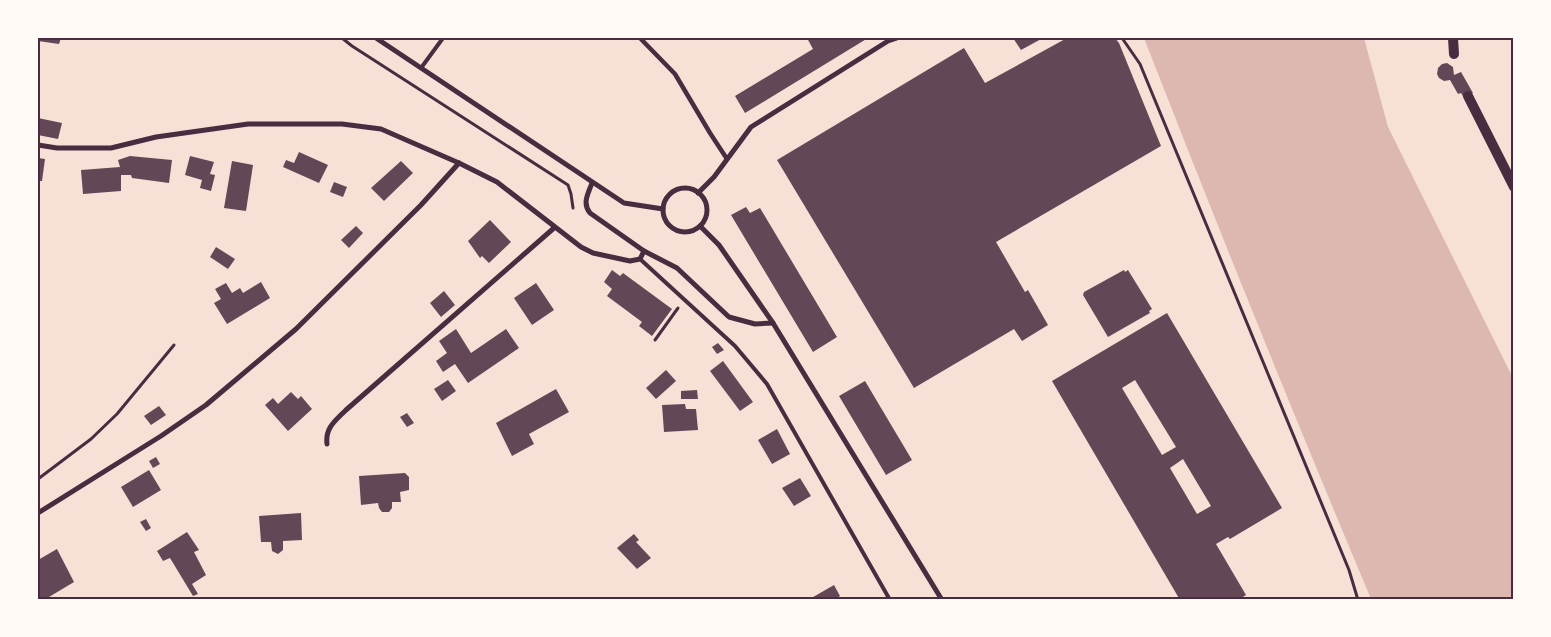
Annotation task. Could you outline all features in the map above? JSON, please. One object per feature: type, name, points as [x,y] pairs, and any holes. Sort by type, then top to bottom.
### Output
[{"type":"main road","points":[[1454,38],[1454,54]]},
{"type":"main road","points":[[1468,96],[1514,187]]},
{"type":"street","points":[[376,38],[624,203],[663,209]]},
{"type":"street","points":[[640,38],[676,74],[727,159]]},
{"type":"street","points":[[698,193],[714,177],[751,127],[888,41],[897,38]]},
{"type":"street","points":[[38,144],[57,148],[111,148],[156,138],[248,124],[342,124],[381,129],[497,182],[554,228],[593,253],[630,261],[640,259],[644,251]]},
{"type":"street","points":[[38,513],[161,436],[206,405],[296,329],[421,205],[459,163]]},
{"type":"street","points":[[592,183],[585,202],[586,208],[590,213],[644,251],[677,268],[729,317],[755,324],[773,323]]},
{"type":"street","points":[[679,189],[692,190],[698,193],[707,205],[707,213],[700,226],[687,232],[679,232],[672,228],[667,223],[663,209],[668,196],[679,189]]},
{"type":"street","points":[[700,226],[719,245],[773,323],[942,600]]},
{"type":"street","points":[[327,444],[326,436],[335,420],[554,228]]},
{"type":"lane","points":[[421,68],[444,38]]},
{"type":"lane","points":[[640,259],[735,346],[767,384],[890,600]]},
{"type":"path","points":[[342,38],[568,185],[571,194]]},
{"type":"path","points":[[1122,38],[1140,64],[1346,562],[1358,600]]},
{"type":"path","points":[[655,340],[685,299]]},
{"type":"path","points":[[38,479],[91,439],[117,414],[174,345]]},
{"type":"shaded area","points":[[1144,38],[1364,38],[1388,127],[1513,378],[1513,599],[1371,599],[1199,179]]},
{"type":"building","points":[[38,38],[61,38],[59,44],[38,41]]},
{"type":"building","points":[[807,38],[868,38],[745,113],[735,96],[813,49]]},
{"type":"building","points":[[1013,38],[1043,38],[1021,50]]},
{"type":"building","points":[[1067,38],[1115,38],[1119,43],[1161,146],[996,242],[1025,292],[1028,290],[1048,325],[1022,341],[1014,329],[914,388],[777,160],[964,48],[985,83]]},
{"type":"building","points":[[1447,63],[1453,67],[1454,75],[1461,72],[1473,93],[1464,98],[1461,93],[1458,94],[1450,80],[1444,81],[1439,78],[1437,74],[1438,68],[1442,64]]},
{"type":"building","points":[[38,118],[62,123],[58,139],[38,135]]},
{"type":"building","points":[[299,152],[328,165],[319,183],[283,167],[286,160],[294,163]]},
{"type":"building","points":[[130,156],[172,160],[169,183],[132,178],[131,175],[121,175],[121,191],[83,194],[81,170],[120,167],[118,160]]},
{"type":"building","points":[[190,156],[214,162],[210,174],[215,175],[211,191],[200,188],[202,180],[185,175]]},
{"type":"building","points":[[38,158],[45,159],[42,181],[38,181]]},
{"type":"building","points":[[232,161],[253,165],[246,211],[224,208]]},
{"type":"building","points":[[401,161],[413,173],[384,201],[371,188]]},
{"type":"building","points":[[334,182],[347,187],[343,197],[330,192]]},
{"type":"building","points":[[746,207],[750,213],[760,208],[837,337],[813,352],[731,215]]},
{"type":"building","points":[[490,220],[511,242],[489,263],[482,256],[480,258],[468,241]]},
{"type":"building","points":[[356,226],[363,233],[349,248],[341,240]]},
{"type":"building","points":[[216,247],[235,259],[228,269],[210,257]]},
{"type":"building","points":[[612,270],[620,276],[623,273],[672,309],[652,336],[639,326],[642,322],[607,296],[612,289],[604,282]]},
{"type":"building","points":[[1124,270],[1125,272],[1128,270],[1152,309],[1149,311],[1150,313],[1108,337],[1083,295],[1084,292]]},
{"type":"building","points":[[261,282],[270,298],[227,324],[214,303],[221,299],[215,289],[226,283],[232,293],[240,288],[243,293]]},
{"type":"building","points":[[536,283],[554,310],[532,325],[514,298]]},
{"type":"building","points":[[444,291],[455,305],[441,317],[430,303]]},
{"type":"building","points":[[1167,313],[1282,508],[1230,539],[1228,537],[1216,544],[1246,595],[1238,600],[1180,600],[1052,381]],"holes":[[[1135,380],[1176,447],[1162,455],[1122,388]],[[1183,459],[1211,506],[1197,514],[1170,468]]]},
{"type":"building","points":[[456,329],[471,353],[506,329],[519,348],[468,383],[455,364],[443,372],[436,361],[447,353],[439,341]]},
{"type":"building","points":[[718,343],[724,350],[717,354],[712,347]]},
{"type":"building","points":[[723,361],[753,402],[740,411],[710,371]]},
{"type":"building","points":[[666,370],[676,381],[656,399],[646,388]]},
{"type":"building","points":[[448,380],[456,391],[442,401],[434,389]]},
{"type":"building","points":[[865,381],[912,460],[886,475],[839,396]]},
{"type":"building","points":[[556,389],[569,412],[529,434],[534,444],[512,456],[496,423]]},
{"type":"building","points":[[697,390],[698,399],[681,399],[681,391]]},
{"type":"building","points":[[291,392],[298,399],[301,396],[312,409],[288,431],[265,405],[273,398],[278,404]]},
{"type":"building","points":[[685,404],[686,409],[696,409],[698,430],[664,432],[662,405]]},
{"type":"building","points":[[159,406],[166,415],[151,425],[144,416]]},
{"type":"building","points":[[407,413],[414,423],[407,427],[400,417]]},
{"type":"building","points":[[777,429],[790,454],[772,464],[758,440]]},
{"type":"building","points":[[156,457],[160,464],[153,468],[149,461]]},
{"type":"building","points":[[149,470],[161,490],[133,507],[121,487]]},
{"type":"building","points":[[405,473],[409,477],[409,490],[400,492],[401,502],[392,502],[392,508],[389,512],[382,512],[378,503],[361,505],[359,476]]},
{"type":"building","points":[[800,478],[811,496],[794,506],[782,488]]},
{"type":"building","points":[[301,513],[302,540],[283,541],[283,550],[278,554],[272,551],[271,542],[261,542],[259,516]]},
{"type":"building","points":[[146,519],[151,528],[146,531],[140,522]]},
{"type":"building","points":[[187,532],[199,550],[194,552],[206,575],[192,584],[198,594],[193,596],[170,558],[163,561],[157,551]]},
{"type":"building","points":[[634,534],[639,540],[636,542],[651,558],[637,569],[617,548]]},
{"type":"building","points":[[57,549],[74,582],[44,600],[38,600],[38,560]]},
{"type":"building","points":[[834,585],[840,596],[837,598],[838,600],[808,600]]}]
